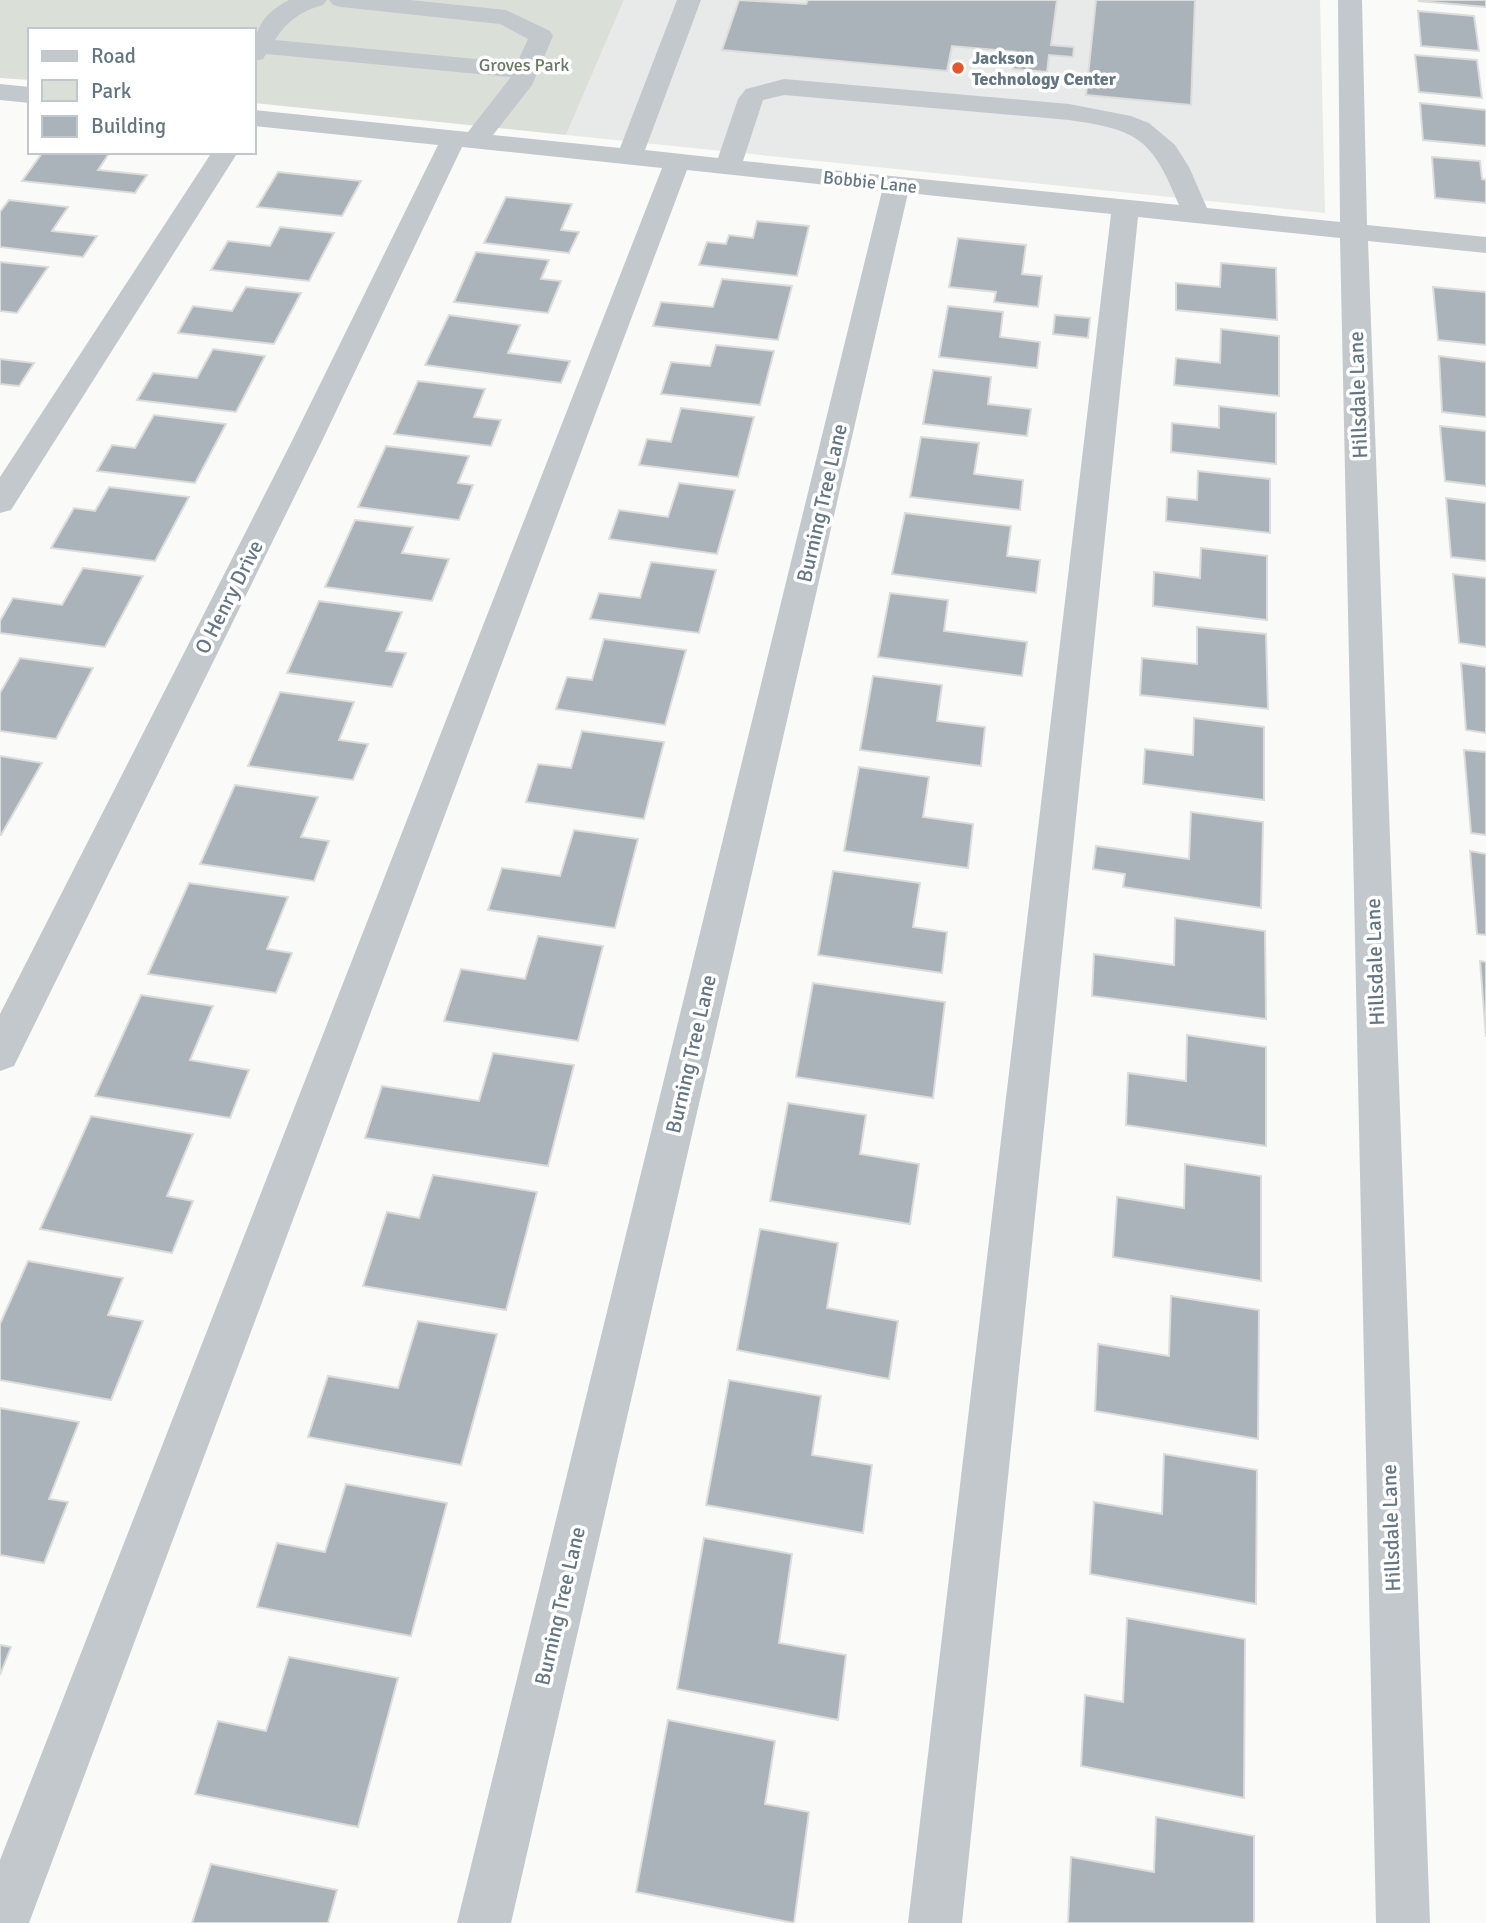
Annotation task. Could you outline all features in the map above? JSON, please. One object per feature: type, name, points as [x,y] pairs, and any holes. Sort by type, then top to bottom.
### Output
[{"type":"street","points":[[315,0],[305,1],[274,21],[256,50],[526,71]]},
{"type":"street","name":"O Henry Drive","points":[[0,1054],[306,443],[465,139],[520,85],[541,36],[506,17],[341,0]]},
{"type":"street","points":[[629,157],[689,0]]},
{"type":"street","name":"Hillsdale Lane","points":[[1350,0],[1354,233],[1403,1923]]},
{"type":"street","points":[[728,167],[751,99],[755,94],[770,89],[836,91],[1069,112],[1101,116],[1149,131],[1168,152],[1197,216]]},
{"type":"street","points":[[0,116],[16,94]]},
{"type":"street","name":"Bobbie Lane","points":[[256,118],[1486,245]]},
{"type":"street","points":[[0,502],[224,154]]},
{"type":"street","points":[[2,1923],[677,162]]},
{"type":"street","name":"Burning Tree Lane","points":[[484,1923],[897,185]]},
{"type":"street","points":[[935,1923],[1125,209]]},
{"type":"shaded area","name":"Jackson Technology Center","points":[[624,0],[1320,0],[1325,213],[566,135]]},
{"type":"green space","name":"Groves Park","points":[[0,0],[624,0],[566,135],[256,103],[256,28],[28,28],[28,80],[0,78]]},
{"type":"building","points":[[739,0],[806,4],[808,0],[1057,0],[1051,45],[1074,47],[1073,57],[1049,55],[1047,72],[1013,69],[1016,52],[952,46],[947,71],[722,50]]},
{"type":"building","points":[[1096,0],[1195,0],[1191,105],[1086,95]]},
{"type":"building","points":[[1486,0],[1486,7],[1419,1]]},
{"type":"building","points":[[1418,11],[1474,16],[1479,51],[1421,46]]},
{"type":"building","points":[[1415,55],[1477,60],[1482,98],[1419,92]]},
{"type":"building","points":[[1420,103],[1486,110],[1486,146],[1423,140]]},
{"type":"building","points":[[42,154],[109,154],[98,170],[147,175],[135,193],[22,181]]},
{"type":"building","points":[[1432,157],[1480,161],[1482,179],[1486,180],[1486,203],[1435,198]]},
{"type":"building","points":[[278,172],[361,181],[342,216],[257,207]]},
{"type":"building","points":[[506,197],[572,204],[561,230],[579,232],[569,253],[484,243]]},
{"type":"building","points":[[9,200],[68,207],[52,231],[97,236],[83,257],[0,247],[0,212]]},
{"type":"building","points":[[757,221],[809,226],[797,276],[699,265],[707,242],[726,244],[729,235],[753,238]]},
{"type":"building","points":[[280,227],[334,233],[309,281],[211,270],[228,241],[270,246]]},
{"type":"building","points":[[958,238],[1026,245],[1022,274],[1042,276],[1038,307],[994,302],[996,292],[949,287]]},
{"type":"building","points":[[476,252],[549,260],[541,279],[561,281],[548,313],[454,302]]},
{"type":"building","points":[[0,262],[48,267],[17,313],[0,311]]},
{"type":"building","points":[[1221,263],[1276,268],[1277,320],[1176,310],[1176,283],[1220,287]]},
{"type":"building","points":[[722,279],[792,286],[778,340],[653,326],[661,302],[713,307]]},
{"type":"building","points":[[246,287],[301,293],[274,344],[178,333],[193,306],[232,311]]},
{"type":"building","points":[[1433,287],[1486,292],[1486,345],[1438,340]]},
{"type":"building","points":[[948,306],[1003,312],[1000,337],[1040,342],[1037,368],[939,357]]},
{"type":"building","points":[[449,315],[520,325],[508,353],[570,361],[561,383],[425,365]]},
{"type":"building","points":[[1055,315],[1090,318],[1088,338],[1053,334]]},
{"type":"building","points":[[1221,329],[1279,336],[1279,396],[1174,385],[1176,358],[1220,363]]},
{"type":"building","points":[[716,345],[774,351],[760,405],[661,394],[671,362],[710,366]]},
{"type":"building","points":[[213,349],[265,356],[236,412],[137,400],[153,373],[197,378]]},
{"type":"building","points":[[1439,356],[1486,362],[1486,417],[1442,412]]},
{"type":"building","points":[[0,359],[34,363],[19,386],[0,384]]},
{"type":"building","points":[[933,370],[991,377],[988,404],[1031,409],[1027,436],[923,424]]},
{"type":"building","points":[[418,381],[485,389],[474,417],[501,420],[491,446],[394,434]]},
{"type":"building","points":[[1219,406],[1276,413],[1276,464],[1171,452],[1172,423],[1219,428]]},
{"type":"building","points":[[681,408],[754,417],[738,477],[639,465],[647,439],[671,442]]},
{"type":"building","points":[[154,415],[226,424],[195,483],[97,471],[112,445],[135,448]]},
{"type":"building","points":[[1440,426],[1486,431],[1486,486],[1445,481]]},
{"type":"building","points":[[921,437],[979,443],[974,474],[1023,480],[1020,510],[910,497]]},
{"type":"building","points":[[386,446],[469,456],[458,483],[473,485],[459,520],[358,507]]},
{"type":"building","points":[[1198,471],[1270,479],[1270,533],[1166,521],[1167,497],[1197,500]]},
{"type":"building","points":[[679,483],[735,490],[717,554],[609,539],[619,510],[668,517]]},
{"type":"building","points":[[109,487],[189,497],[155,561],[51,548],[74,508],[95,511]]},
{"type":"building","points":[[1446,498],[1486,503],[1486,561],[1451,557]]},
{"type":"building","points":[[905,513],[1011,526],[1007,556],[1040,560],[1036,593],[892,574]]},
{"type":"building","points":[[355,520],[413,527],[402,553],[449,559],[432,601],[325,587]]},
{"type":"building","points":[[1201,548],[1267,556],[1267,620],[1153,606],[1154,572],[1200,578]]},
{"type":"building","points":[[651,562],[716,570],[699,633],[590,619],[599,593],[640,598]]},
{"type":"building","points":[[83,568],[143,576],[105,647],[0,633],[0,621],[13,598],[62,605]]},
{"type":"building","points":[[1453,574],[1486,578],[1486,647],[1459,643]]},
{"type":"building","points":[[890,593],[948,600],[944,631],[1027,642],[1022,676],[878,657]]},
{"type":"building","points":[[319,601],[402,612],[386,651],[406,653],[392,687],[287,673]]},
{"type":"building","points":[[1197,627],[1266,634],[1268,709],[1140,695],[1142,658],[1197,664]]},
{"type":"building","points":[[604,639],[686,650],[665,725],[556,709],[567,677],[592,680]]},
{"type":"building","points":[[20,658],[93,668],[56,739],[0,731],[0,693]]},
{"type":"building","points":[[1461,663],[1486,667],[1486,733],[1466,730]]},
{"type":"building","points":[[873,676],[942,685],[937,721],[985,727],[981,766],[860,750]]},
{"type":"building","points":[[280,692],[354,702],[339,740],[368,744],[353,780],[248,766]]},
{"type":"building","points":[[1194,718],[1264,727],[1264,800],[1143,784],[1145,749],[1193,755]]},
{"type":"building","points":[[582,731],[664,742],[644,819],[526,802],[538,764],[571,768]]},
{"type":"building","points":[[1464,750],[1486,752],[1486,835],[1471,833]]},
{"type":"building","points":[[0,756],[42,763],[1,835],[0,835]]},
{"type":"building","points":[[859,767],[929,777],[923,817],[973,824],[968,868],[844,851]]},
{"type":"building","points":[[235,785],[318,797],[301,837],[329,841],[314,881],[200,864]]},
{"type":"building","points":[[1191,812],[1263,822],[1261,908],[1123,887],[1125,874],[1093,869],[1096,846],[1189,859]]},
{"type":"building","points":[[574,830],[638,839],[615,928],[488,910],[502,868],[560,876]]},
{"type":"building","points":[[1470,851],[1486,854],[1486,935],[1477,934]]},
{"type":"building","points":[[833,871],[920,883],[913,927],[947,932],[942,973],[818,955]]},
{"type":"building","points":[[189,883],[288,897],[267,949],[292,953],[276,993],[148,974]]},
{"type":"building","points":[[1175,918],[1265,931],[1266,1019],[1092,996],[1094,954],[1174,965]]},
{"type":"building","points":[[538,936],[603,946],[578,1041],[444,1021],[461,969],[525,979]]},
{"type":"building","points":[[1480,961],[1486,962],[1486,1037]]},
{"type":"building","points":[[813,983],[945,1002],[933,1098],[796,1077]]},
{"type":"building","points":[[141,995],[213,1006],[190,1060],[249,1070],[230,1118],[95,1096]]},
{"type":"building","points":[[1187,1035],[1266,1047],[1266,1146],[1126,1125],[1128,1073],[1186,1081]]},
{"type":"building","points":[[493,1053],[574,1065],[548,1166],[365,1138],[382,1086],[479,1101]]},
{"type":"building","points":[[788,1103],[866,1115],[860,1154],[919,1164],[910,1224],[770,1201]]},
{"type":"building","points":[[91,1116],[193,1134],[167,1196],[193,1201],[172,1253],[40,1229]]},
{"type":"building","points":[[1185,1164],[1261,1176],[1261,1281],[1113,1257],[1117,1197],[1184,1208]]},
{"type":"building","points":[[433,1175],[537,1192],[506,1310],[363,1286],[387,1212],[419,1218]]},
{"type":"building","points":[[760,1229],[838,1243],[827,1308],[898,1321],[889,1379],[737,1350]]},
{"type":"building","points":[[28,1261],[123,1278],[108,1315],[143,1321],[111,1400],[0,1380],[0,1324]]},
{"type":"building","points":[[1171,1296],[1259,1310],[1258,1439],[1095,1411],[1098,1344],[1169,1356]]},
{"type":"building","points":[[418,1321],[497,1334],[461,1465],[308,1437],[328,1376],[398,1388]]},
{"type":"building","points":[[729,1380],[821,1396],[812,1455],[872,1465],[863,1533],[706,1505]]},
{"type":"building","points":[[0,1408],[79,1422],[49,1499],[68,1502],[44,1563],[0,1555]]},
{"type":"building","points":[[1164,1454],[1257,1470],[1256,1604],[1090,1574],[1094,1502],[1162,1514]]},
{"type":"building","points":[[346,1484],[447,1503],[411,1636],[257,1607],[277,1543],[325,1552]]},
{"type":"building","points":[[704,1538],[792,1554],[779,1643],[846,1655],[838,1720],[677,1689]]},
{"type":"building","points":[[1127,1618],[1245,1639],[1244,1798],[1081,1766],[1085,1695],[1123,1702]]},
{"type":"building","points":[[0,1645],[11,1647],[0,1675]]},
{"type":"building","points":[[289,1657],[398,1678],[358,1827],[195,1794],[218,1721],[266,1731]]},
{"type":"building","points":[[668,1720],[775,1741],[765,1804],[809,1812],[794,1923],[636,1892]]},
{"type":"building","points":[[1156,1817],[1254,1836],[1254,1923],[1068,1923],[1071,1857],[1154,1872]]},
{"type":"building","points":[[211,1864],[337,1890],[328,1923],[192,1923]]},
{"type":"place","name":"Jackson Technology Center","points":[[958,68]]}]
